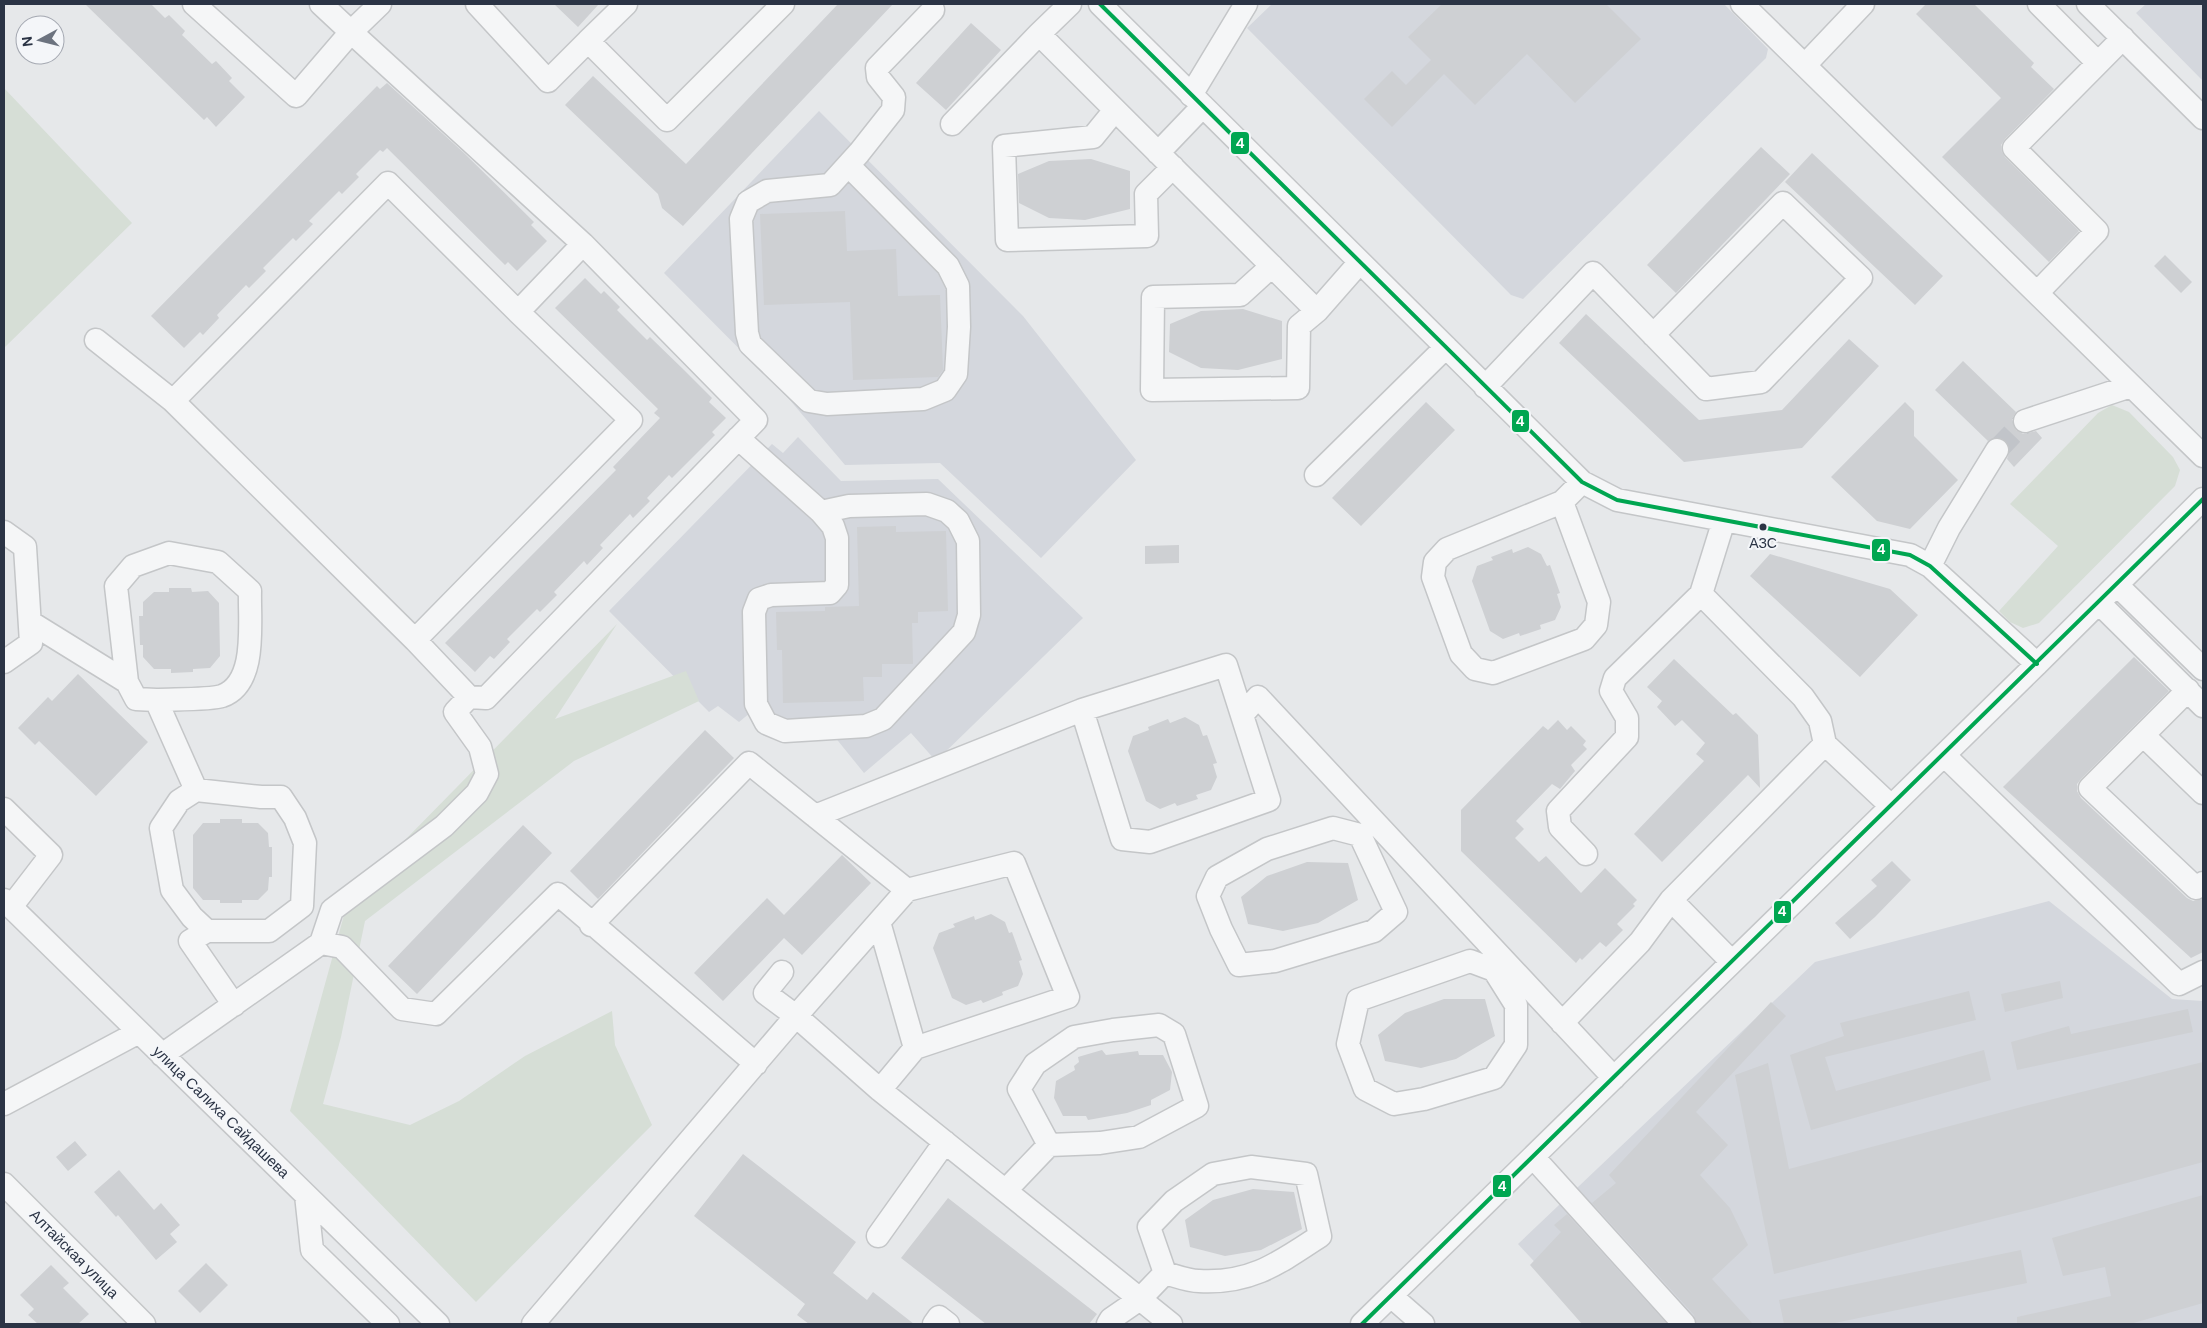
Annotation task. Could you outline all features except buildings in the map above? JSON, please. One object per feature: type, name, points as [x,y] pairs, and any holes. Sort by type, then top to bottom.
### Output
[{"type":"street","points":[[194,4],[296,96],[351,32],[380,4]]},
{"type":"street","points":[[96,340],[173,401],[415,640],[469,697],[486,698],[756,420],[583,244],[321,4]]},
{"type":"street","points":[[477,4],[548,81],[626,4]]},
{"type":"street","points":[[588,41],[668,120],[783,4]]},
{"type":"street","points":[[952,124],[1070,4]]},
{"type":"street","points":[[1100,4],[1582,482],[1617,500],[1910,556],[1930,566],[2037,664]]},
{"type":"street","points":[[1115,110],[1093,137],[1004,146],[1008,240],[1147,236],[1146,194],[1166,160],[1246,4]]},
{"type":"street","points":[[1742,4],[2203,456]]},
{"type":"street","points":[[1805,65],[1863,4]]},
{"type":"street","points":[[2040,4],[2098,64]]},
{"type":"street","points":[[2088,4],[2203,118]]},
{"type":"street","points":[[848,165],[948,266],[958,286],[959,328],[956,374],[945,390],[923,399],[828,404],[809,400],[750,344],[747,332],[741,218],[748,202],[767,191],[830,185],[893,110],[894,97],[878,78],[877,68],[933,6]]},
{"type":"street","points":[[1039,34],[1317,311]]},
{"type":"street","points":[[2036,293],[2097,232],[2014,148],[2122,38]]},
{"type":"street","points":[[173,401],[388,183],[518,312],[631,420],[415,640]]},
{"type":"street","points":[[1486,387],[1593,273],[1653,335],[1706,389],[1761,382],[1861,278],[1783,203],[1653,335]]},
{"type":"street","points":[[518,312],[583,244]]},
{"type":"street","points":[[1272,266],[1240,295],[1153,297],[1152,390],[1298,388],[1299,326],[1317,311],[1360,262]]},
{"type":"street","points":[[1316,475],[1446,347]]},
{"type":"street","points":[[2025,421],[2131,386]]},
{"type":"street","points":[[738,438],[821,512],[834,526],[837,538],[837,585],[830,594],[771,595],[759,599],[754,612],[756,704],[766,723],[785,731],[866,726],[884,718],[964,632],[969,615],[968,541],[958,521],[947,511],[927,504],[849,506],[821,512]]},
{"type":"street","points":[[1930,566],[1949,528],[1997,450]]},
{"type":"street","points":[[1562,502],[1599,602],[1596,625],[1584,639],[1493,673],[1475,669],[1462,654],[1458,646],[1433,577],[1435,562],[1447,549],[1562,502],[1582,482]]},
{"type":"street","points":[[1362,1324],[2037,664],[2203,499]]},
{"type":"street","points":[[1586,854],[1560,827],[1558,811],[1627,737],[1627,718],[1611,691],[1614,678],[1701,594],[1724,520]]},
{"type":"street","points":[[4,532],[25,547],[31,643],[4,662]]},
{"type":"street","points":[[169,553],[218,562],[250,591],[248,666],[238,686],[221,696],[156,700],[136,699],[127,682],[116,586],[133,566],[169,553]]},
{"type":"street","points":[[2117,585],[2203,669]]},
{"type":"street","points":[[1701,594],[1804,697],[1820,721],[1824,744],[1891,806]]},
{"type":"street","points":[[2099,603],[2195,698],[2143,735],[2090,788],[2196,888],[2203,883]]},
{"type":"street","points":[[30,622],[127,682]]},
{"type":"street","points":[[815,816],[1082,710],[1226,664],[1269,800],[1150,842],[1122,839],[1082,710]]},
{"type":"street","points":[[1242,716],[1258,696],[1368,829],[1501,968],[1562,1023],[1614,1078]]},
{"type":"street","points":[[162,1055],[321,943],[332,910],[444,826],[477,793],[487,774],[480,747],[469,729],[455,712],[469,697]]},
{"type":"street","points":[[156,700],[196,790]]},
{"type":"street","points":[[2143,735],[2203,794]]},
{"type":"street","points":[[1562,1023],[1640,942],[1671,900],[1824,744]]},
{"type":"street","points":[[1944,755],[2179,984],[2203,972]]},
{"type":"street","points":[[591,924],[749,763],[907,890]]},
{"type":"street","points":[[207,931],[192,917],[172,890],[161,828],[179,801],[196,790],[261,797],[281,797],[295,818],[305,843],[302,906],[269,931],[207,931],[190,941],[234,1005]]},
{"type":"street","points":[[4,809],[51,855],[7,903]]},
{"type":"street","points":[[1333,828],[1368,829],[1396,912],[1374,931],[1275,960],[1239,965],[1221,929],[1208,896],[1216,877],[1267,849],[1333,828]]},
{"type":"street","points":[[534,1324],[796,1016],[907,890],[1014,863],[1068,997],[915,1048],[880,1090]]},
{"type":"street","points":[[321,943],[342,947],[402,1009],[436,1014],[558,894],[756,1064]]},
{"type":"street","points":[[1671,900],[1732,962]]},
{"type":"street","name":"улица Салиха Сайдашева","points":[[7,903],[438,1324]]},
{"type":"street","points":[[879,922],[915,1048]]},
{"type":"street","points":[[1470,961],[1501,968],[1516,1005],[1516,1045],[1494,1078],[1424,1099],[1394,1104],[1365,1089],[1348,1044],[1358,1000],[1470,961]]},
{"type":"street","points":[[782,972],[765,994],[796,1016],[880,1090],[1171,1324]]},
{"type":"street","points":[[1006,1190],[1049,1145],[1100,1143],[1140,1137],[1198,1106],[1174,1034],[1159,1025],[1074,1037],[1036,1064],[1019,1088],[1049,1145]]},
{"type":"street","points":[[4,1104],[139,1032]]},
{"type":"street","points":[[878,1236],[945,1142]]},
{"type":"street","points":[[1533,1157],[1684,1324]]},
{"type":"street","points":[[1251,1167],[1306,1174],[1320,1236],[1275,1266],[1238,1280],[1198,1281],[1165,1273],[1149,1227],[1174,1201],[1213,1174],[1251,1167]]},
{"type":"street","name":"Алтайская улица","points":[[4,1184],[144,1324]]},
{"type":"street","points":[[306,1195],[312,1250],[388,1324]]},
{"type":"street","points":[[1108,1324],[1140,1299],[1165,1273]]},
{"type":"street","points":[[1391,1296],[1423,1324]]},
{"type":"street","points":[[934,1324],[939,1317],[948,1324]]},
{"type":"shaded area","points":[[1272,4],[1724,4],[1768,49],[1766,58],[1523,299],[1511,295],[1247,28]]},
{"type":"shaded area","points":[[2146,4],[2203,4],[2203,81],[2136,13]]},
{"type":"shaded area","points":[[4,88],[132,223],[4,348]]},
{"type":"shaded area","points":[[819,111],[1023,316],[1136,460],[1041,558],[940,463],[845,465],[789,399],[664,273]]},
{"type":"shaded area","points":[[2112,405],[2129,412],[2173,457],[2180,470],[2175,486],[2039,623],[2023,628],[2010,622],[1999,611],[2058,546],[2010,504],[2098,413]]},
{"type":"shaded area","points":[[798,437],[841,481],[938,479],[1083,618],[936,761],[911,733],[864,773],[830,731],[750,713],[739,722],[718,706],[709,712],[609,611],[772,444],[783,453]]},
{"type":"shaded area","points":[[617,624],[555,719],[686,671],[699,701],[574,761],[365,921],[341,1037],[323,1104],[410,1125],[459,1101],[525,1056],[612,1011],[615,1045],[652,1125],[476,1302],[290,1111],[349,897]]},
{"type":"shaded area","points":[[2049,901],[2172,999],[2203,1001],[2203,1324],[1592,1324],[1518,1244],[1815,962]]},
{"type":"tunnel","points":[[1997,450],[2025,421]]},
{"type":"transit line","name":"4","points":[[1100,4],[1582,482],[1617,500],[1910,555],[1930,566],[2037,664]]},
{"type":"transit line","name":"4","points":[[1362,1324],[2203,499]]},
{"type":"place","name":"АЗС","points":[[1763,527]]}]
